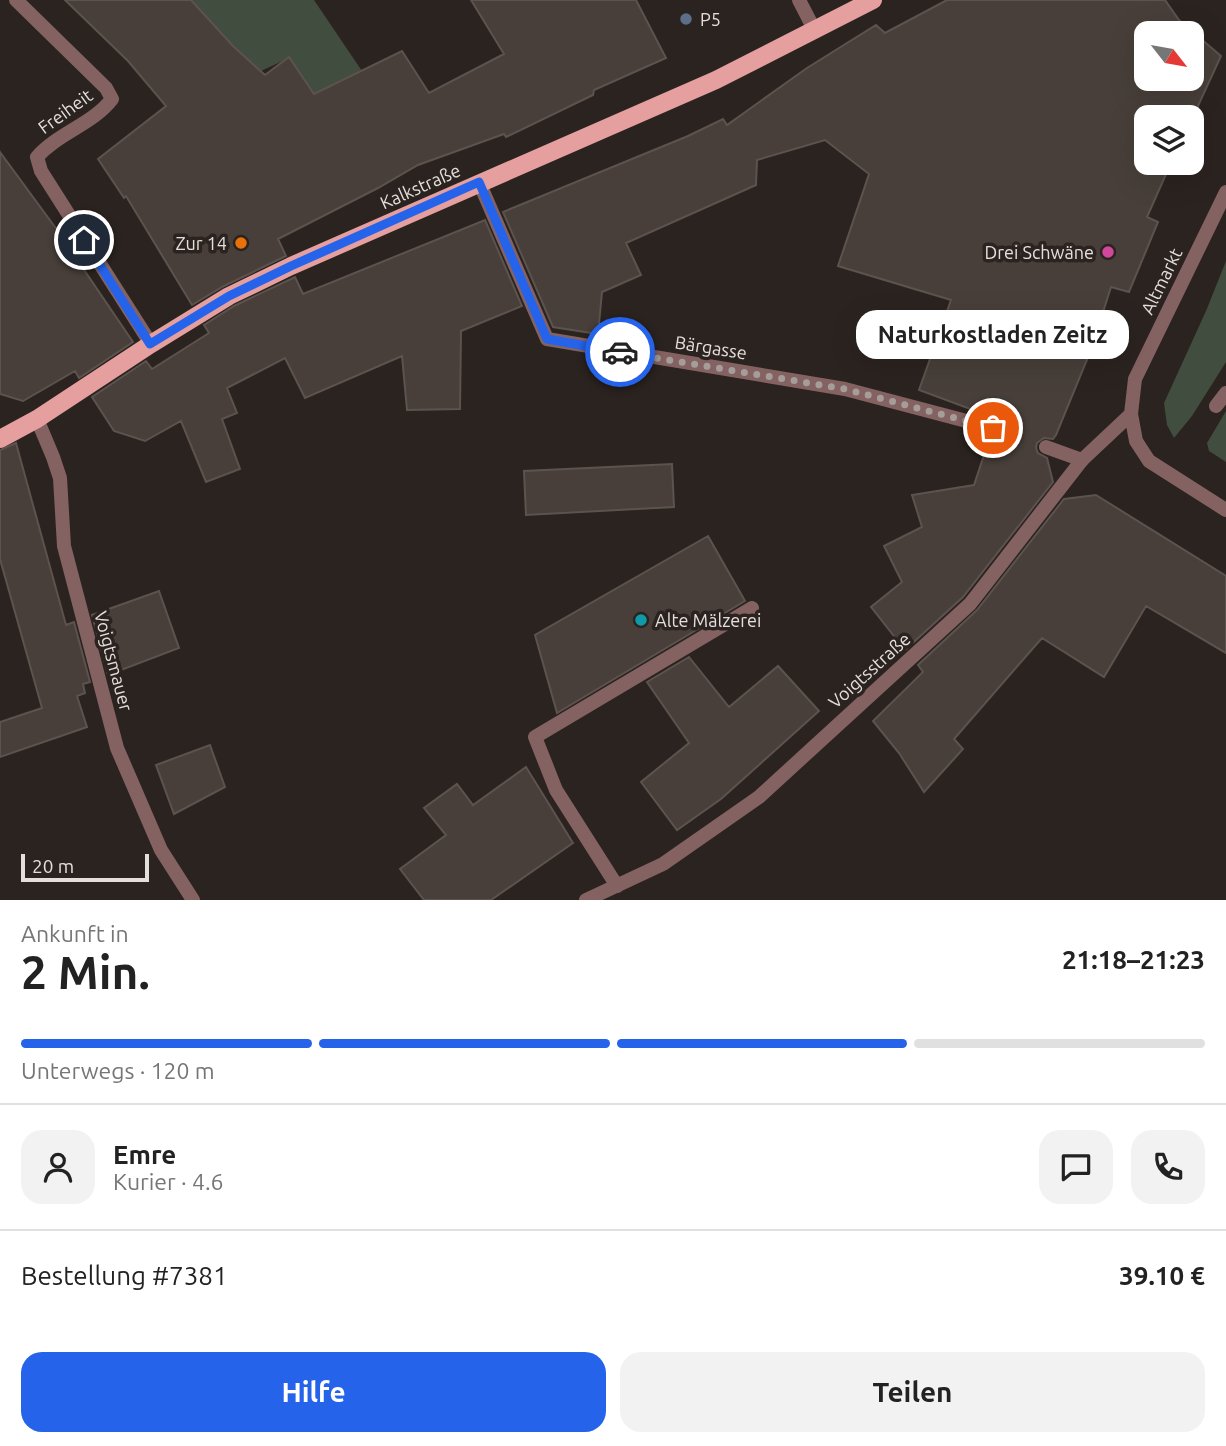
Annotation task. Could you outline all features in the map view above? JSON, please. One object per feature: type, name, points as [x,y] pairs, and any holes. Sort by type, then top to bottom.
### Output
[{"type":"main road","name":"Kalkstraße","points":[[0,438],[37,419],[150,344],[229,296],[479,182],[716,80],[873,0]]},
{"type":"street","name":"Freiheit","points":[[16,0],[106,88],[112,99],[104,109],[45,148],[37,158],[41,171],[150,344]]},
{"type":"street","points":[[799,0],[815,31]]},
{"type":"street","name":"Bärgasse","points":[[479,182],[547,339],[845,389],[993,428]]},
{"type":"street","name":"Altmarkt","points":[[1226,192],[1135,379],[1131,414],[1136,441],[1149,461],[1226,510]]},
{"type":"street","points":[[1216,406],[1226,393]]},
{"type":"street","name":"Voigtsstraße","points":[[586,900],[663,864],[759,797],[970,604],[1082,460],[1131,414]]},
{"type":"street","name":"Voigtsmauer","points":[[37,419],[60,478],[64,546],[117,748],[162,850],[193,900]]},
{"type":"street","points":[[1046,447],[1082,460]]},
{"type":"street","points":[[617,886],[556,790],[535,737],[752,608]]},
{"type":"green space","points":[[190,0],[314,0],[362,71],[324,109],[289,58],[261,71],[226,40]]},
{"type":"green space","points":[[1226,261],[1226,362],[1192,416],[1174,438],[1167,425],[1164,403]]},
{"type":"green space","points":[[1226,411],[1226,462],[1209,451],[1207,443]]},
{"type":"building","points":[[65,0],[191,0],[233,46],[265,75],[289,57],[314,94],[402,51],[429,93],[504,54],[471,0],[636,0],[666,58],[594,90],[593,95],[506,137],[504,134],[418,165],[278,239],[286,256],[192,305],[126,196],[124,198],[98,159],[166,106],[128,61]]},
{"type":"building","points":[[947,0],[1165,0],[1180,21],[1134,21],[1134,91],[1204,91],[1204,41],[1221,56],[1198,105],[1134,105],[1134,175],[1166,175],[1147,217],[1158,222],[1129,292],[1111,287],[1091,350],[1056,435],[1053,439],[1044,438],[1037,443],[1038,453],[1047,458],[1053,482],[963,597],[905,650],[871,607],[902,582],[884,546],[922,527],[912,495],[974,485],[988,437],[999,435],[1002,426],[992,417],[919,390],[951,300],[838,266],[869,174],[825,140],[757,160],[756,185],[626,243],[641,275],[602,292],[598,334],[553,327],[503,212],[723,119],[727,125],[807,68],[876,25],[885,33]]},
{"type":"building","points":[[0,152],[133,342],[79,378],[75,371],[23,401],[0,394]]},
{"type":"building","points":[[485,220],[522,306],[461,331],[460,409],[407,410],[402,356],[305,398],[285,358],[227,388],[237,413],[222,419],[240,469],[206,482],[181,421],[145,441],[114,431],[92,397],[146,361],[152,369],[209,333],[204,325],[234,306],[295,277],[303,294]]},
{"type":"building","points":[[16,443],[66,625],[74,622],[90,682],[83,684],[85,693],[77,696],[87,727],[0,757],[0,722],[42,708],[0,559],[0,450]]},
{"type":"building","points":[[672,464],[674,507],[526,515],[524,471]]},
{"type":"building","points":[[1096,495],[1226,576],[1226,653],[1146,606],[1104,677],[1042,638],[954,739],[963,749],[924,792],[899,753],[873,721],[923,672],[918,665],[977,610],[1064,499]]},
{"type":"building","name":"Alte Mälzerei","points":[[708,536],[745,601],[557,713],[535,635]]},
{"type":"building","points":[[159,591],[179,648],[108,675],[92,615]]},
{"type":"building","points":[[689,657],[729,707],[778,666],[819,711],[721,799],[677,830],[641,782],[689,743],[647,682]]},
{"type":"building","points":[[210,745],[225,787],[174,814],[156,765]]},
{"type":"building","points":[[526,767],[573,843],[491,900],[424,900],[400,869],[446,835],[424,808],[457,784],[473,805]]},
{"type":"way so far","points":[[620,352],[845,389],[993,428]]},
{"type":"place","name":"P5","points":[[686,19]]},
{"type":"place","name":"Zur 14","points":[[241,243]]},
{"type":"place","name":"Drei Schwäne","points":[[1108,252]]},
{"type":"place","name":"Naturkostladen Zeitz","points":[[993,428]]},
{"type":"place","name":"Alte Mälzerei","points":[[641,620]]},
{"type":"route","points":[[84,240],[150,344],[229,296],[479,182],[547,339],[620,352]]}]
